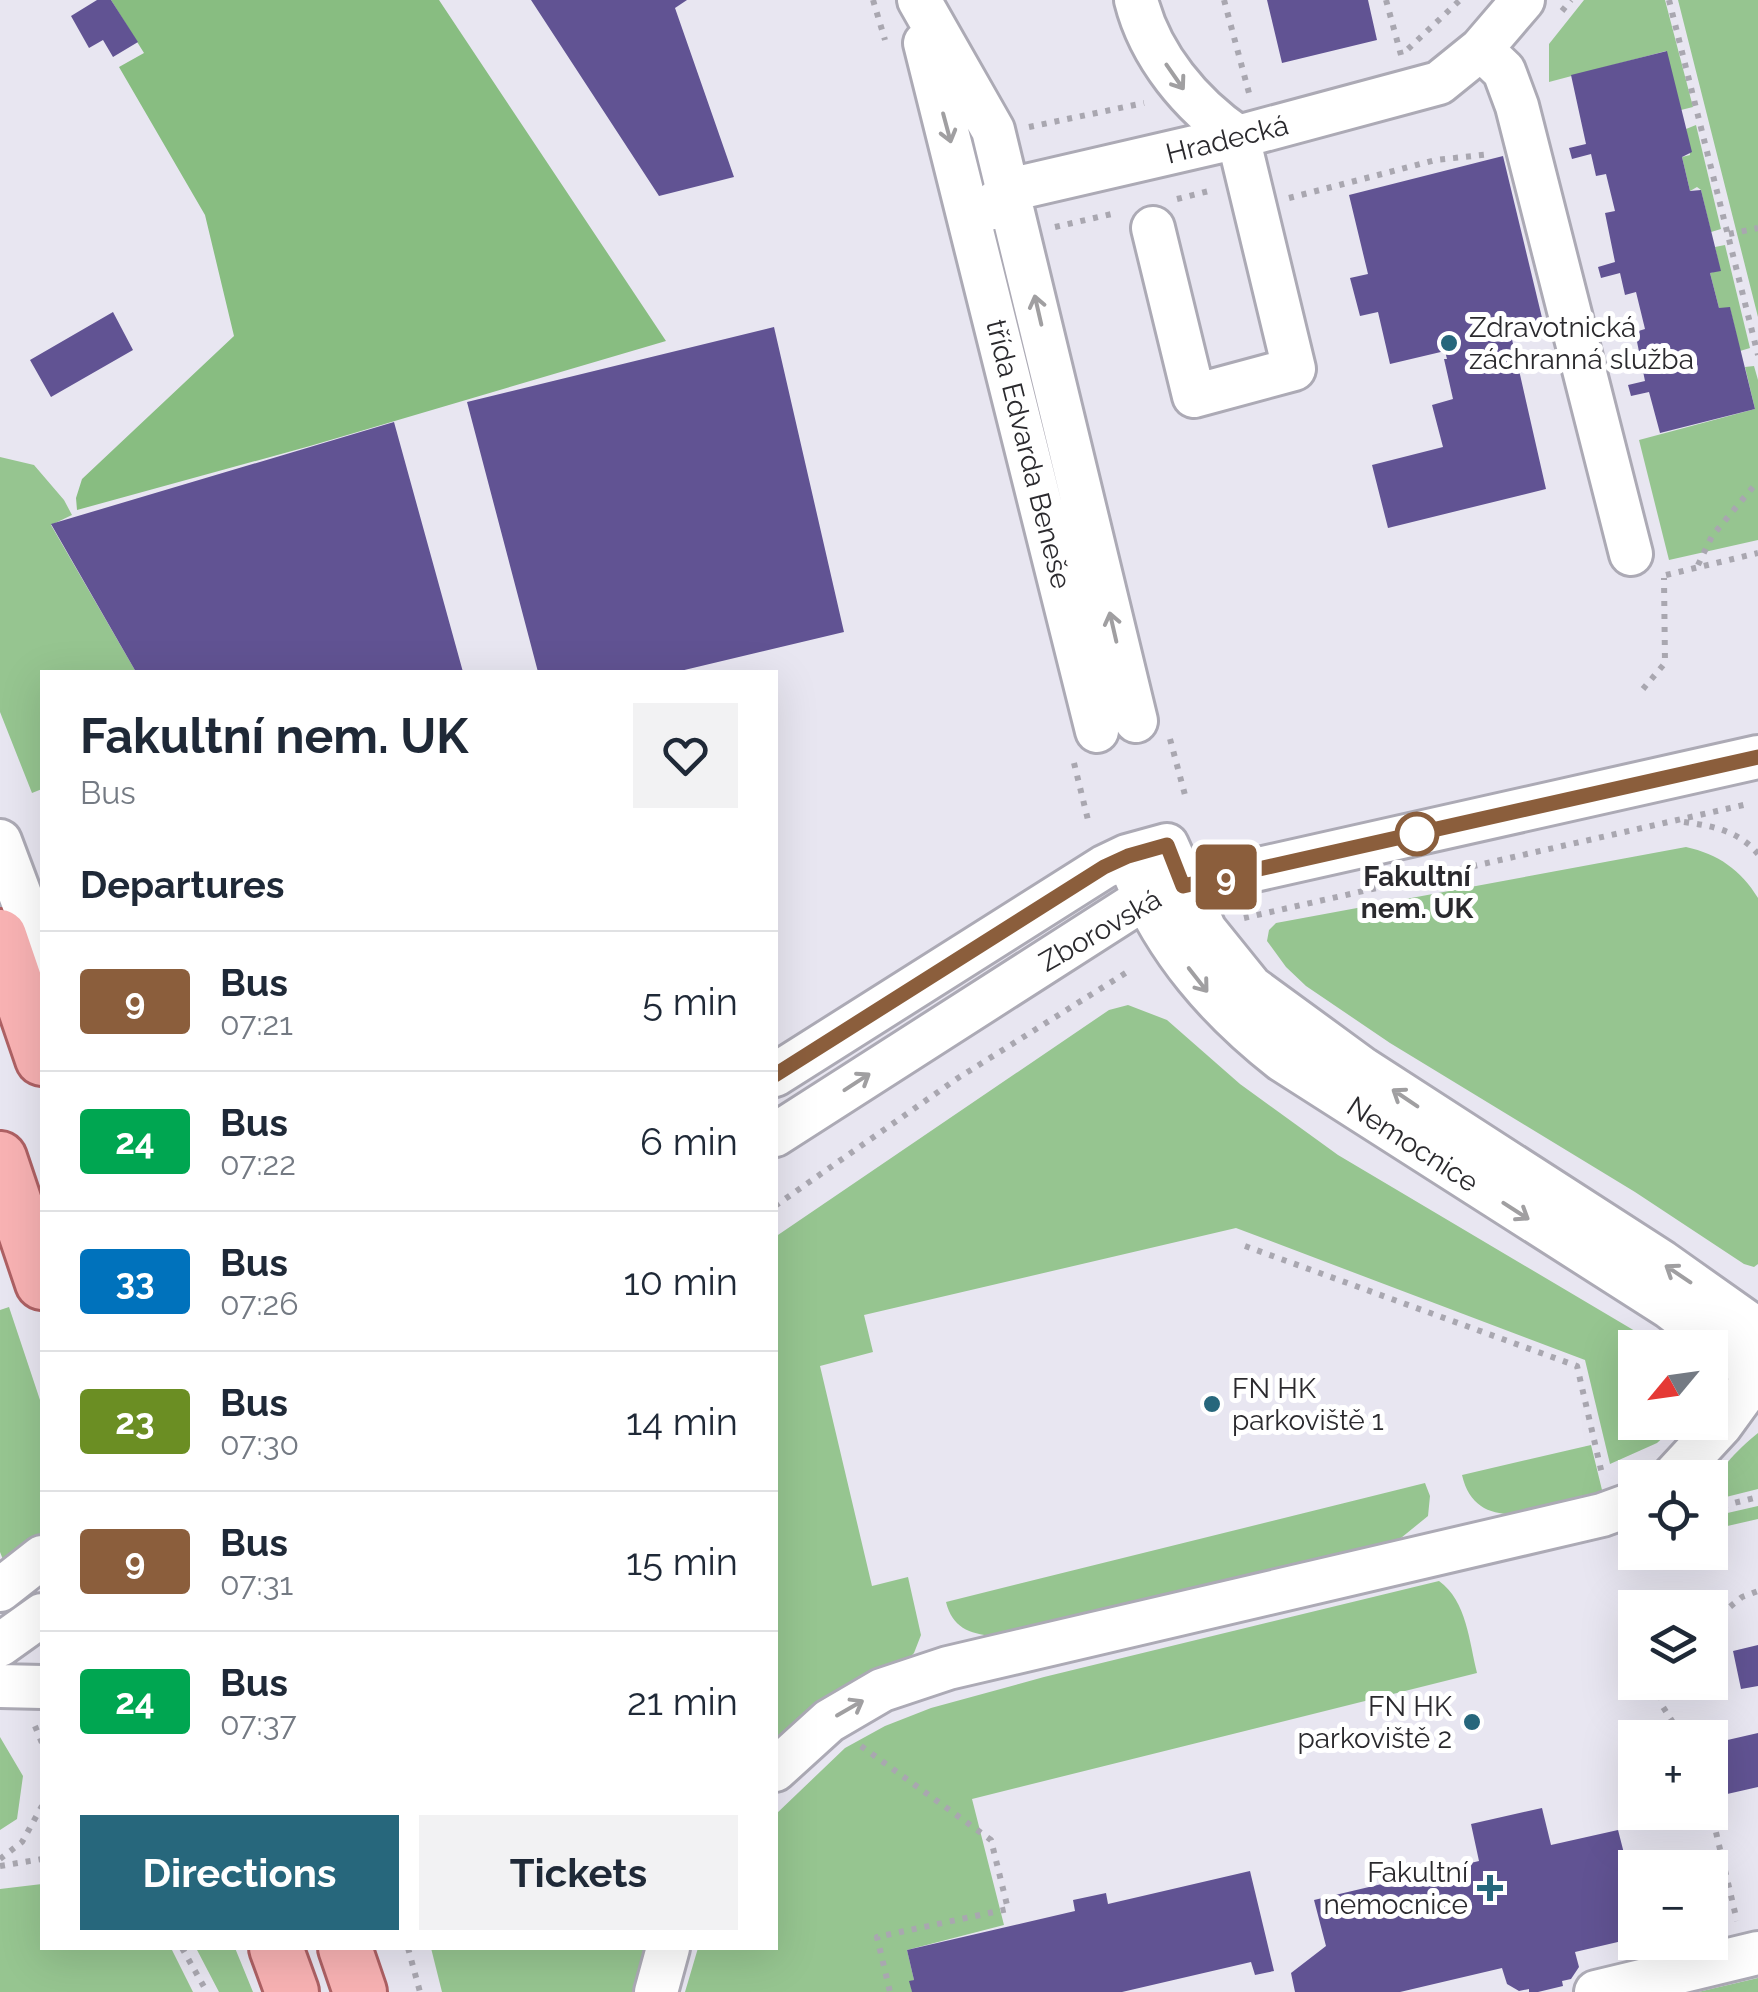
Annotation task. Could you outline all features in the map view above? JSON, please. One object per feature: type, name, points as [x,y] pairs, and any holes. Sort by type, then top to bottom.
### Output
[{"type":"main road","points":[[0,936],[40,1053]]},
{"type":"main road","points":[[0,1158],[40,1276]]},
{"type":"main road","points":[[277,1950],[292,1992]]},
{"type":"main road","points":[[346,1950],[360,1992]]},
{"type":"street","name":"třída Edvarda Beneše","points":[[916,0],[993,130],[1116,726],[972,225],[916,0]]},
{"type":"street","points":[[1136,0],[1155,48],[1184,90],[1210,118],[1238,137],[1294,369],[1194,396],[1150,213]]},
{"type":"street","name":"Hradecká","points":[[1008,190],[1238,137],[1439,83],[1481,49],[1523,0]]},
{"type":"street","points":[[1481,49],[1504,72],[1517,106],[1631,554]]},
{"type":"street","points":[[960,177],[1008,190]]},
{"type":"street","points":[[972,225],[1008,190]]},
{"type":"street","name":"Zborovská","points":[[778,1133],[1164,892],[1758,757]]},
{"type":"street","points":[[0,840],[40,948]]},
{"type":"street","name":"Zborovská","points":[[778,1073],[1104,867],[1147,850]]},
{"type":"street","name":"Nemocnice","points":[[1147,850],[1164,892],[1172,946],[1208,994],[1247,1032],[1282,1060],[1669,1307],[1758,1374]]},
{"type":"street","name":"Nemocnice","points":[[1164,892],[1205,930],[1251,987],[1304,1029],[1438,1121],[1662,1262],[1758,1330]]},
{"type":"street","points":[[1689,1460],[1721,1426],[1758,1374]]},
{"type":"street","points":[[778,1767],[828,1721],[882,1690],[948,1668],[1618,1508]]},
{"type":"street","points":[[0,1590],[40,1559]]},
{"type":"street","points":[[0,1645],[40,1616]]},
{"type":"street","points":[[0,1686],[40,1687]]},
{"type":"street","points":[[1596,1992],[1749,1941]]},
{"type":"street","points":[[656,1992],[667,1950]]},
{"type":"path","points":[[1224,0],[1249,93]]},
{"type":"path","points":[[1386,0],[1401,56],[1460,0]]},
{"type":"path","points":[[1669,0],[1758,354]]},
{"type":"path","points":[[1027,127],[1128,108],[1184,90]]},
{"type":"path","points":[[1048,229],[1150,213],[1271,176],[1277,201],[1436,160]]},
{"type":"path","points":[[1729,234],[1758,228]]},
{"type":"path","points":[[1698,566],[1712,536],[1758,481]]},
{"type":"path","points":[[1643,689],[1665,663],[1664,575],[1758,553]]},
{"type":"path","points":[[1233,921],[1758,802]]},
{"type":"path","points":[[1678,822],[1714,826],[1756,851]]},
{"type":"path","points":[[778,1204],[958,1078],[1132,969]]},
{"type":"path","points":[[1245,1246],[1576,1366],[1618,1492]]},
{"type":"path","points":[[1728,1504],[1758,1496]]},
{"type":"path","points":[[1728,1608],[1758,1591]]},
{"type":"path","points":[[828,1721],[991,1840],[1008,1909],[877,1937],[890,1992]]},
{"type":"path","points":[[0,1863],[22,1842],[40,1810]]},
{"type":"path","points":[[1717,1830],[1749,1941]]},
{"type":"path","points":[[0,1863],[40,1859]]},
{"type":"path","points":[[183,1950],[207,1992]]},
{"type":"path","points":[[409,1950],[420,1992]]},
{"type":"green space","points":[[111,0],[439,0],[666,341],[77,510],[82,479],[234,336],[205,215],[119,67],[144,53]]},
{"type":"green space","points":[[1584,0],[1665,0],[1693,107],[1681,110],[1666,51],[1549,82],[1549,44]]},
{"type":"green space","points":[[1678,0],[1758,0],[1758,317]]},
{"type":"green space","points":[[1696,125],[1721,229],[1711,232],[1701,190],[1697,187],[1690,191],[1682,157],[1690,155],[1686,129]]},
{"type":"green space","points":[[1725,245],[1750,348],[1740,351],[1730,308],[1719,308],[1710,273],[1720,270],[1715,247]]},
{"type":"green space","points":[[1754,366],[1758,380],[1758,540],[1669,560],[1639,440],[1755,409],[1745,367]]},
{"type":"green space","points":[[0,457],[34,465],[64,500],[72,515],[51,525],[135,670],[40,670],[40,790],[32,793],[0,712]]},
{"type":"green space","points":[[1686,847],[1728,865],[1758,898],[1758,1264],[1754,1267],[1390,1043],[1306,986],[1267,941],[1269,930],[1276,923]]},
{"type":"green space","points":[[1128,1005],[1167,1020],[1240,1084],[1338,1155],[1633,1330],[1618,1330],[1618,1440],[1660,1440],[1610,1464],[1585,1360],[1236,1228],[864,1315],[873,1352],[820,1366],[872,1586],[908,1577],[921,1635],[905,1663],[847,1686],[778,1737],[778,1235],[1109,1010]]},
{"type":"green space","points":[[9,1307],[40,1400],[40,1535],[4,1562],[0,1552],[0,1310]]},
{"type":"green space","points":[[1758,1433],[1758,1489],[1728,1496],[1728,1462]]},
{"type":"green space","points":[[1591,1445],[1603,1494],[1542,1510],[1521,1514],[1484,1508],[1470,1496],[1462,1475]]},
{"type":"green space","points":[[1425,1483],[1430,1496],[1428,1516],[1396,1542],[993,1636],[963,1628],[952,1618],[946,1602]]},
{"type":"green space","points":[[1758,1506],[1758,1519],[1728,1526],[1728,1513]]},
{"type":"green space","points":[[1439,1581],[1456,1599],[1461,1611],[1477,1673],[972,1799],[1004,1925],[907,1950],[914,1980],[910,1982],[912,1991],[917,1992],[685,1992],[697,1950],[778,1950],[778,1812],[845,1748],[885,1726],[931,1708]]},
{"type":"green space","points":[[0,1737],[23,1776],[17,1819],[0,1830]]},
{"type":"green space","points":[[40,1884],[40,1950],[172,1950],[193,1992],[0,1992],[0,1889]]},
{"type":"green space","points":[[197,1950],[236,1950],[253,1992],[219,1992]]},
{"type":"green space","points":[[432,1950],[648,1950],[638,1992],[442,1992]]},
{"type":"green space","points":[[1758,1978],[1758,1992],[1698,1992]]},
{"type":"building","points":[[97,0],[111,0],[138,42],[113,57],[103,40],[89,48],[71,16]]},
{"type":"building","points":[[531,0],[687,0],[675,8],[734,177],[659,196]]},
{"type":"building","points":[[1267,0],[1368,0],[1377,40],[1282,63]]},
{"type":"building","points":[[1667,51],[1692,152],[1682,157],[1690,191],[1701,190],[1721,271],[1710,273],[1719,308],[1730,307],[1755,409],[1660,433],[1649,392],[1631,396],[1628,385],[1645,381],[1635,332],[1645,329],[1636,292],[1625,295],[1620,273],[1601,278],[1598,267],[1615,262],[1605,213],[1615,211],[1606,174],[1596,176],[1591,154],[1572,159],[1569,148],[1586,144],[1571,75]]},
{"type":"building","name":"Zdravotnická záchranná služba","points":[[1503,156],[1544,326],[1511,335],[1546,489],[1388,528],[1372,465],[1443,447],[1432,405],[1453,399],[1445,351],[1390,364],[1378,312],[1360,316],[1350,278],[1368,274],[1349,195]]},
{"type":"building","points":[[113,312],[133,350],[51,397],[30,360]]},
{"type":"building","points":[[774,327],[844,632],[684,670],[537,670],[467,402]]},
{"type":"building","points":[[394,422],[462,670],[135,670],[51,524]]},
{"type":"building","points":[[1758,1645],[1758,1686],[1741,1689],[1733,1651]]},
{"type":"building","points":[[1758,1733],[1758,1787],[1728,1794],[1728,1740]]},
{"type":"building","points":[[1542,1808],[1551,1845],[1618,1830],[1623,1850],[1618,1850],[1618,1942],[1575,1952],[1579,1967],[1571,1979],[1562,1981],[1563,1986],[1538,1992],[1519,1991],[1507,1984],[1502,1968],[1400,1992],[1295,1992],[1291,1973],[1326,1946],[1314,1900],[1479,1861],[1471,1824]]},
{"type":"building","points":[[1250,1871],[1274,1971],[1255,1975],[1251,1962],[1122,1992],[912,1992],[909,1981],[914,1980],[907,1950],[1075,1911],[1073,1900],[1106,1893],[1108,1904]]},
{"type":"bus line","name":"9","points":[[778,1073],[1104,867],[1128,856],[1167,845],[1183,886],[1758,757]]},
{"type":"place","name":"Zdravotnická záchranná služba","points":[[1449,343]]},
{"type":"place","name":"Fakultní nem. UK","points":[[1417,834]]},
{"type":"place","name":"FN HK parkoviště 1","points":[[1212,1404]]},
{"type":"place","name":"FN HK parkoviště 2","points":[[1472,1722]]},
{"type":"place","name":"Fakultní nemocnice","points":[[1490,1888]]}]
